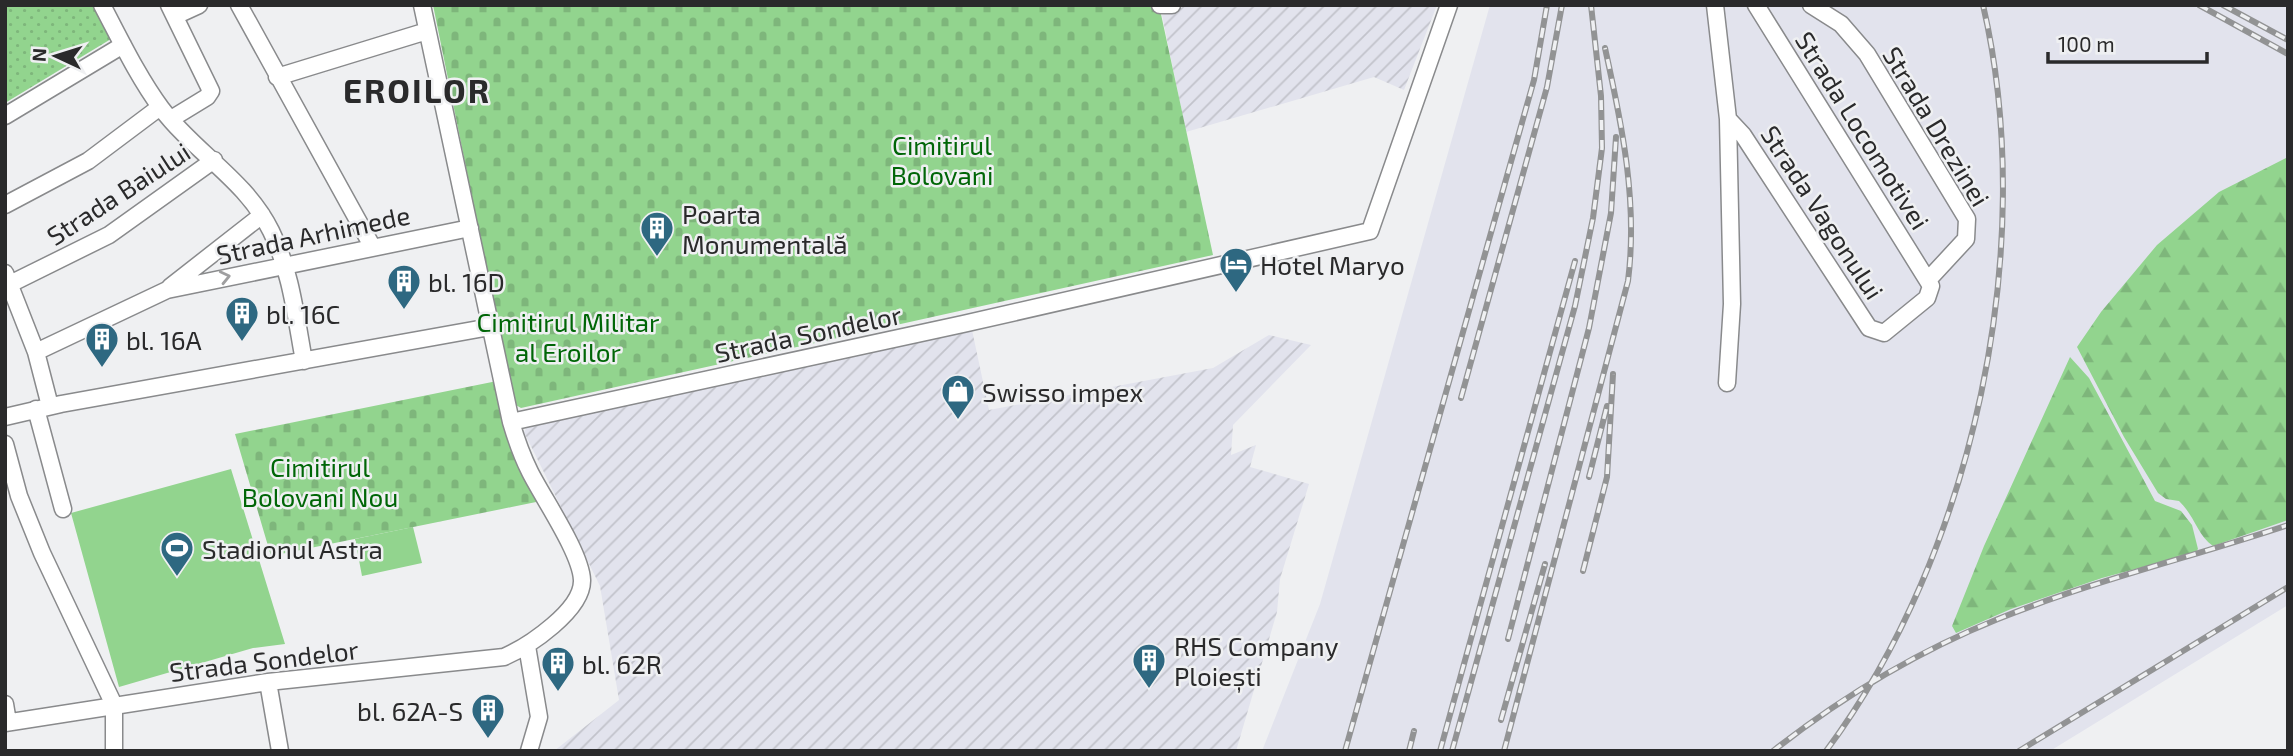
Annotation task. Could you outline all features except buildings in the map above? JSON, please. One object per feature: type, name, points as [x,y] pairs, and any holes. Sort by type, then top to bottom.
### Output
[{"type":"street","points":[[102,5],[165,113],[214,160],[262,215],[284,264],[304,361]]},
{"type":"street","points":[[5,205],[88,161],[165,113],[207,97],[211,91],[172,11],[199,5]]},
{"type":"street","points":[[239,5],[372,246]]},
{"type":"street","points":[[422,5],[511,422]]},
{"type":"street","points":[[1160,5],[1172,5]]},
{"type":"street","name":"Strada Sondelor","points":[[7,723],[268,682],[466,663],[505,657],[527,646],[575,601],[581,591],[582,578],[522,455],[511,422],[963,324],[1370,231],[1450,5]]},
{"type":"street","name":"Strada Vagonului","points":[[1715,5],[1728,119],[1731,304],[1727,383]]},
{"type":"street","name":"Strada Locomotivei","points":[[1756,5],[1928,280]]},
{"type":"street","name":"Strada Drezinei","points":[[1811,5],[1841,24],[1867,54],[1967,219],[1966,239],[1928,280]]},
{"type":"street","points":[[277,77],[428,31]]},
{"type":"street","points":[[5,116],[123,45]]},
{"type":"street","name":"Strada Vagonului","points":[[1728,119],[1743,135],[1870,328],[1878,333],[1891,330],[1930,294],[1928,280]]},
{"type":"street","name":"Strada Baiului","points":[[8,278],[109,235],[214,160]]},
{"type":"street","name":"Strada Arhimede","points":[[167,290],[262,215]]},
{"type":"street","name":"Strada Arhimede","points":[[36,352],[167,290],[470,228]]},
{"type":"street","points":[[8,278],[36,352],[43,408],[64,509]]},
{"type":"street","points":[[5,417],[490,327]]},
{"type":"street","points":[[5,444],[29,521],[114,705],[114,751]]},
{"type":"street","points":[[527,646],[539,717],[529,751]]},
{"type":"street","points":[[268,682],[280,751]]},
{"type":"street","points":[[5,704],[7,723]]},
{"type":"shaded area","points":[[1188,5],[1437,5],[1404,90],[1374,77],[1186,132],[1162,15]]},
{"type":"shaded area","points":[[1490,5],[2288,5],[2288,605],[2050,751],[1262,751],[1320,604]]},
{"type":"shaded area","points":[[972,330],[989,410],[1213,368],[1269,335],[1311,345],[1233,425],[1231,455],[1256,445],[1250,467],[1309,484],[1280,579],[1277,612],[1236,751],[554,751],[619,700],[600,586],[524,432],[531,421]]},
{"type":"green space","points":[[5,5],[94,5],[111,39],[5,103]]},
{"type":"green space","name":"Cimitirul Bolovani","points":[[433,5],[1159,5],[1213,255],[521,408],[514,404]]},
{"type":"green space","points":[[2288,157],[2288,520],[2213,546],[2179,501],[2166,499],[2158,493],[2124,437],[2077,347],[2101,312],[2157,245],[2219,192]]},
{"type":"green space","points":[[2070,357],[2089,378],[2155,501],[2181,511],[2192,525],[2198,549],[2195,553],[2102,578],[2011,609],[1956,633],[1952,626],[1984,546]]},
{"type":"green space","name":"Cimitirul Bolovani Nou","points":[[497,381],[511,447],[541,501],[271,556],[235,434]]},
{"type":"green space","name":"Stadionul Astra","points":[[231,469],[285,644],[253,648],[119,687],[71,513]]},
{"type":"green space","points":[[413,527],[422,563],[362,576],[355,539]]},
{"type":"railway","points":[[1345,751],[1534,80],[1547,5]]},
{"type":"railway","points":[[1461,398],[1547,87],[1562,5]]},
{"type":"railway","points":[[1452,751],[1575,306],[1593,218],[1602,148],[1601,96],[1591,5]]},
{"type":"railway","points":[[1826,751],[1878,672],[1921,585],[1955,491],[1981,394],[1997,295],[2003,195],[1998,98],[1983,5]]},
{"type":"railway","points":[[2199,5],[2288,54]]},
{"type":"railway","points":[[2223,5],[2288,40]]},
{"type":"railway","points":[[1504,751],[1628,281],[1631,251],[1630,193],[1605,48]]},
{"type":"railway","points":[[1508,639],[1589,328],[1611,213],[1616,137]]},
{"type":"railway","points":[[1440,751],[1575,261]]},
{"type":"railway","points":[[1583,571],[1607,477],[1613,374]]},
{"type":"railway","points":[[1589,477],[1607,406]]},
{"type":"railway","points":[[1773,751],[1853,694],[1909,661],[1968,632],[2069,593],[2288,525]]},
{"type":"railway","points":[[1501,720],[1545,564]]},
{"type":"railway","points":[[2019,751],[2288,587]]},
{"type":"railway","points":[[1409,751],[1414,731]]},
{"type":"place","name":"Poarta Monumentală","points":[[657,258]]},
{"type":"place","name":"Hotel Maryo","points":[[1236,294]]},
{"type":"place","name":"bl. 16D","points":[[404,311]]},
{"type":"place","name":"bl. 16C","points":[[242,343]]},
{"type":"place","name":"bl. 16A","points":[[102,369]]},
{"type":"place","name":"Swisso impex","points":[[958,421]]},
{"type":"place","name":"Stadionul Astra","points":[[177,578]]},
{"type":"place","name":"RHS Company Ploiești","points":[[1149,690]]},
{"type":"place","name":"bl. 62R","points":[[558,693]]},
{"type":"place","name":"bl. 62A-S","points":[[488,740]]},
{"type":"district","name":"EROILOR","points":[[417,90]]},
{"type":"park label","name":"Cimitirul Militar al Eroilor","points":[[568,336]]}]
